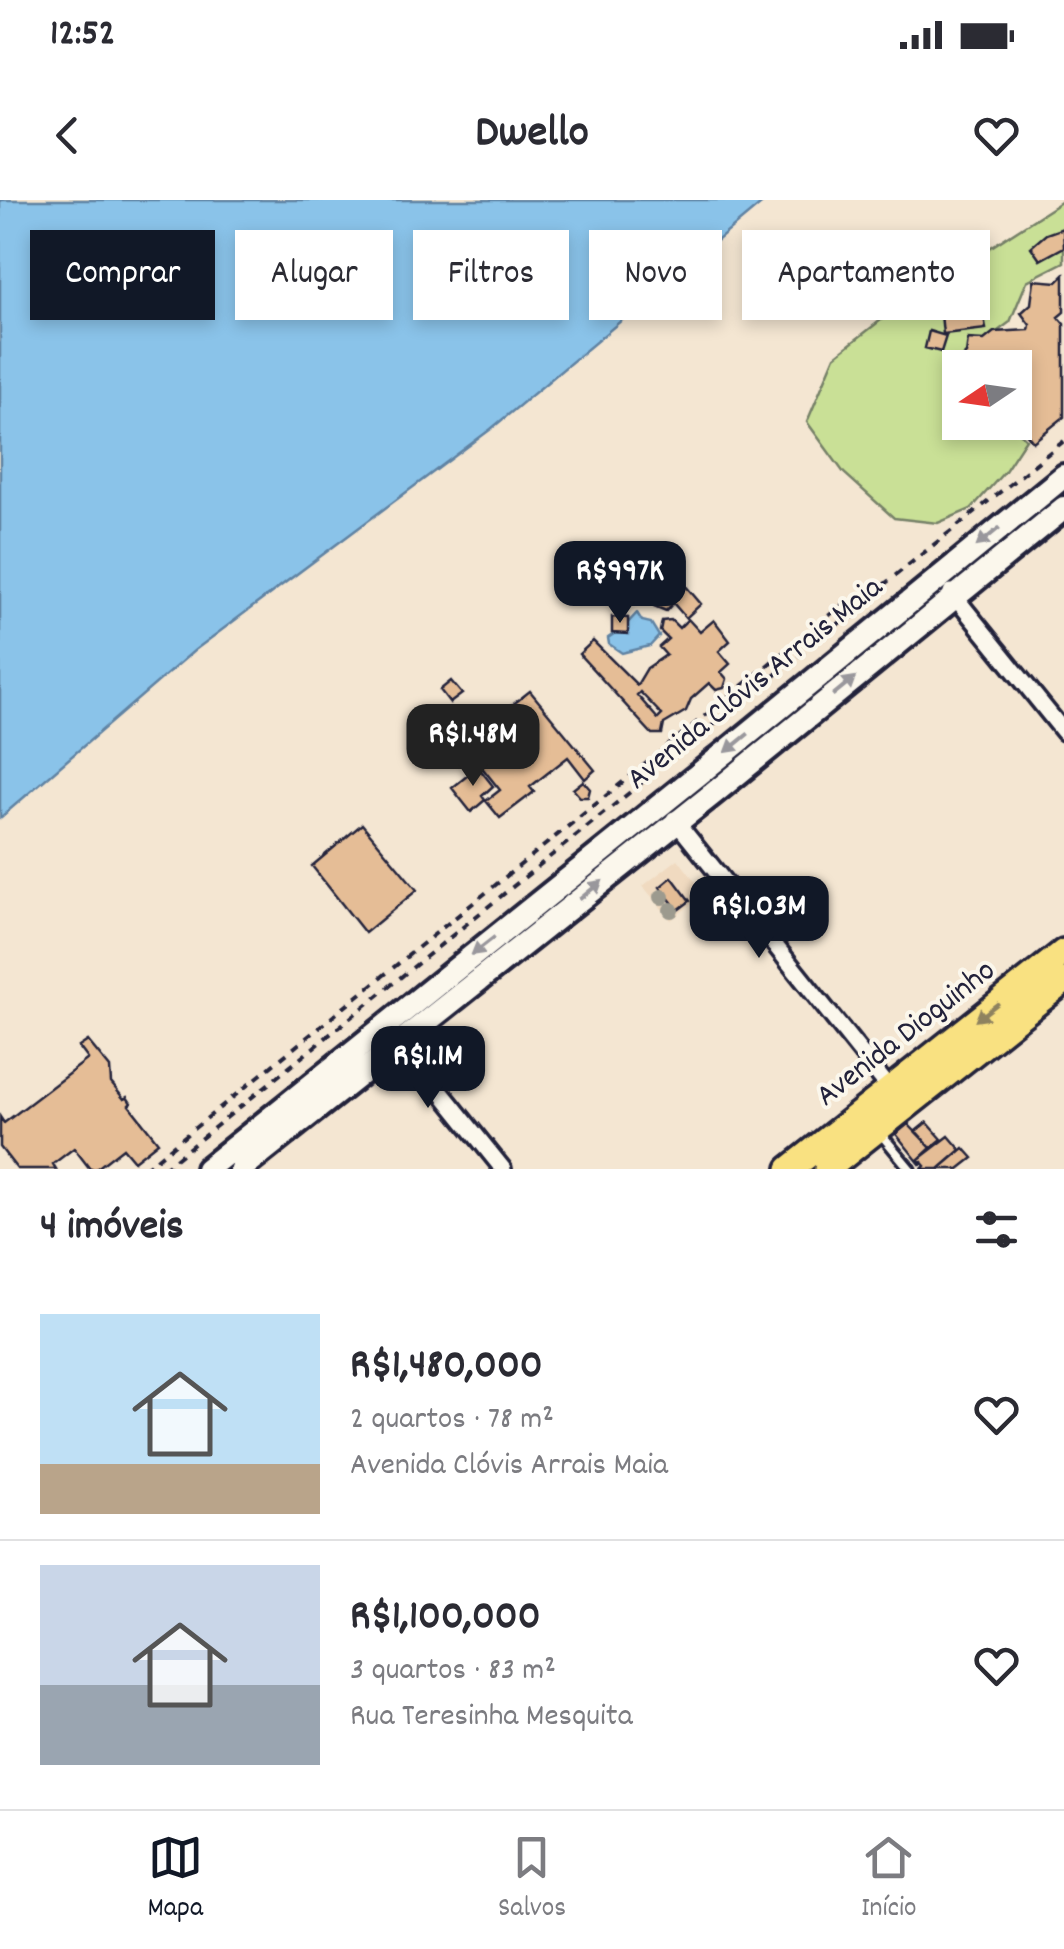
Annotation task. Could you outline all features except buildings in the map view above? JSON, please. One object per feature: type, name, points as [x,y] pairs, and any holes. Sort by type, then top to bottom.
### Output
[{"type":"main road","name":"Avenida Clóvis Arrais Maia","points":[[207,1169],[393,1032],[444,1009],[939,577],[1064,476]]},
{"type":"main road","name":"Avenida Clóvis Arrais Maia","points":[[669,813],[1064,508]]},
{"type":"main road","name":"Avenida Dioguinho","points":[[826,1169],[877,1128],[897,1098],[1064,952]]},
{"type":"main road","name":"Avenida Dioguinho","points":[[790,1169],[1064,981]]},
{"type":"main road","name":"Avenida Clóvis Arrais Maia","points":[[241,1169],[393,1032]]},
{"type":"street","points":[[939,577],[1064,732]]},
{"type":"street","points":[[669,813],[897,1098]]},
{"type":"street","points":[[393,1032],[503,1169]]},
{"type":"lane","points":[[877,1128],[910,1169]]},
{"type":"path","points":[[144,1169],[842,605],[862,602],[1064,441]]},
{"type":"path","points":[[163,1169],[847,617],[867,618]]},
{"type":"shaded area","points":[[678,859],[705,894],[671,920],[643,886]]},
{"type":"green space","points":[[1064,200],[1064,262],[1027,281],[1010,322],[973,350],[942,350],[942,440],[1025,440],[1005,471],[971,509],[938,523],[894,518],[844,473],[807,422],[835,356],[881,320],[990,320],[990,248]]},
{"type":"water","points":[[0,200],[766,200],[722,237],[722,230],[589,230],[589,320],[622,320],[491,429],[195,650],[0,818]]},
{"type":"water","points":[[637,613],[642,621],[651,623],[659,636],[650,646],[622,653],[609,644],[608,638]]}]
